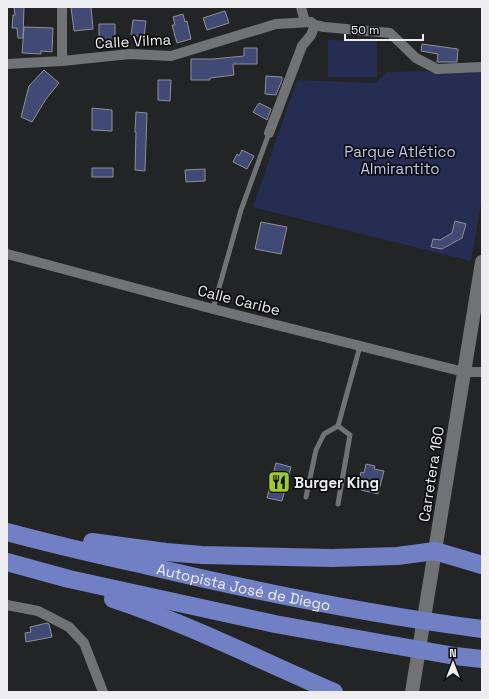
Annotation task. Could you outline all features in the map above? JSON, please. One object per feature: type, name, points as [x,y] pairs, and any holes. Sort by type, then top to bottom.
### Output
[{"type":"highway","name":"Autopista José de Diego","points":[[7,532],[199,578],[313,602],[379,614],[482,629]]},
{"type":"highway","points":[[40,541],[71,539],[166,552],[202,555],[332,558],[397,556],[435,552],[482,565]]},
{"type":"highway","name":"Autopista José de Diego","points":[[7,562],[69,579],[275,624],[455,656],[482,659]]},
{"type":"highway","points":[[69,579],[82,588],[140,608],[334,692]]},
{"type":"street","points":[[62,7],[62,61]]},
{"type":"street","points":[[301,7],[305,22]]},
{"type":"street","name":"Calle Vilma","points":[[7,64],[62,61],[130,54],[171,56],[276,24],[311,22],[315,25],[390,33],[416,58],[437,69],[482,67]]},
{"type":"street","points":[[269,133],[302,46],[311,35],[315,25]]},
{"type":"street","name":"Calle Caribe","points":[[7,254],[213,309],[464,372],[482,372]]},
{"type":"street","name":"Carretera 160","points":[[412,692],[482,262]]},
{"type":"street","points":[[7,605],[38,611],[69,627],[84,643],[103,692]]},
{"type":"lane","points":[[213,309],[241,210],[269,133]]},
{"type":"lane","points":[[306,497],[316,450],[324,434],[338,426],[360,346]]},
{"type":"lane","points":[[338,426],[350,436],[338,504]]},
{"type":"green space","points":[[328,40],[377,41],[377,77],[328,77]]},
{"type":"green space","name":"Parque Atlético Almirantito","points":[[429,71],[440,74],[482,72],[482,198],[471,261],[253,207],[297,80],[375,83],[388,72]]},
{"type":"building","points":[[14,7],[24,7],[23,38],[18,38],[17,28],[12,28],[13,15],[15,15]]},
{"type":"building","points":[[71,7],[91,7],[93,29],[74,31]]},
{"type":"building","points":[[225,11],[229,23],[207,30],[203,18]]},
{"type":"building","points":[[183,14],[185,22],[187,21],[191,39],[177,43],[172,25],[175,25],[173,17]]},
{"type":"building","points":[[133,20],[146,21],[144,37],[131,35]]},
{"type":"building","points":[[99,24],[115,24],[115,41],[99,42]]},
{"type":"building","points":[[24,27],[53,28],[52,52],[41,51],[41,54],[22,53]]},
{"type":"building","points":[[422,44],[458,49],[457,62],[437,62],[438,54],[421,51]]},
{"type":"building","points":[[244,48],[257,48],[257,64],[233,64],[234,75],[210,78],[210,80],[191,80],[191,59],[213,59],[244,56]]},
{"type":"building","points":[[44,70],[59,83],[46,99],[32,122],[21,117],[29,86]]},
{"type":"building","points":[[266,76],[282,77],[276,95],[265,94]]},
{"type":"building","points":[[158,80],[171,80],[170,101],[158,100]]},
{"type":"building","points":[[259,103],[271,109],[267,120],[253,112]]},
{"type":"building","points":[[92,108],[112,110],[112,131],[92,130]]},
{"type":"building","points":[[136,112],[147,113],[145,171],[135,170]]},
{"type":"building","points":[[242,150],[254,156],[247,169],[233,162],[237,154],[239,156]]},
{"type":"building","points":[[92,168],[113,168],[113,177],[92,177]]},
{"type":"building","points":[[205,169],[205,181],[186,182],[185,170]]},
{"type":"building","points":[[455,221],[466,224],[462,238],[442,249],[431,247],[433,239],[440,240],[452,233]]},
{"type":"building","points":[[261,222],[287,227],[281,254],[255,249]]},
{"type":"building","name":"Burger King","points":[[276,463],[291,467],[282,501],[267,498]]},
{"type":"building","points":[[366,464],[375,466],[374,469],[384,471],[378,494],[361,490],[363,482],[359,481],[361,472],[364,473]]},
{"type":"building","points":[[47,623],[49,624],[52,637],[26,642],[25,633],[31,632],[30,627]]},
{"type":"place","name":"Burger King","points":[[279,482]]}]
